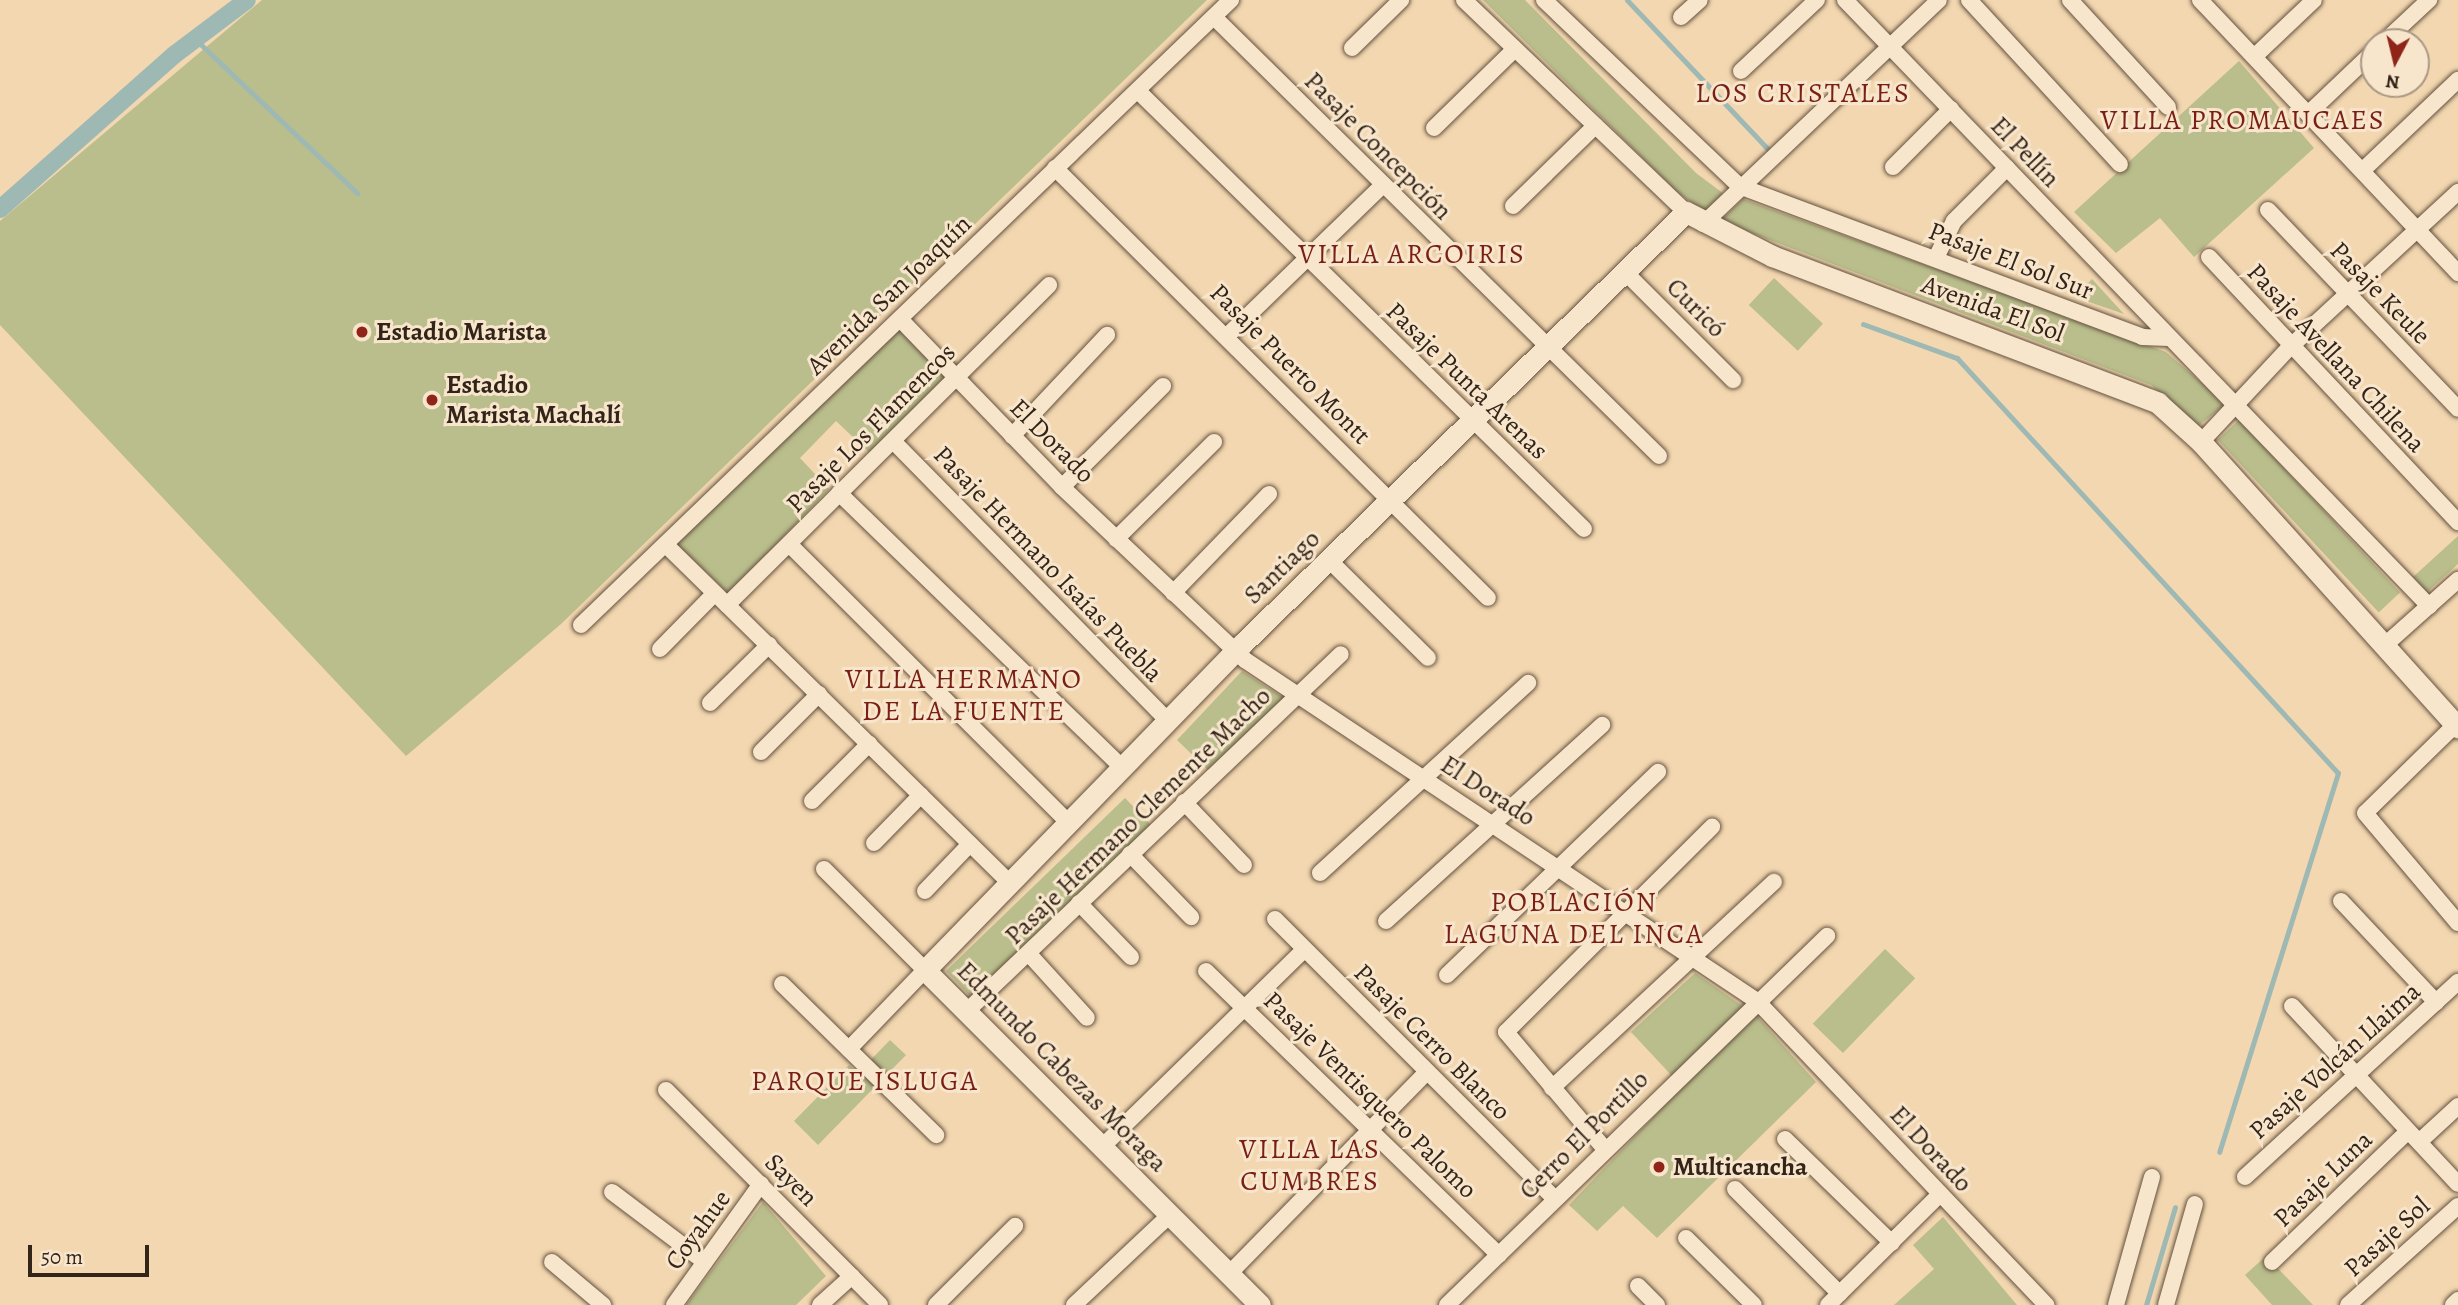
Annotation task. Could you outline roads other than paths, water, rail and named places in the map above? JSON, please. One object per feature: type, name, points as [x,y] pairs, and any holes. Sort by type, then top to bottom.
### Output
[{"type":"street","name":"Avenida San Joaquín","points":[[582,625],[1231,0]]},
{"type":"street","points":[[1352,48],[1401,0]]},
{"type":"street","name":"Avenida El Sol","points":[[1464,0],[1695,218],[1797,266],[2143,396],[2202,442],[2457,726]]},
{"type":"street","name":"Pasaje El Sol Sur","points":[[1544,0],[1739,186],[2142,337],[2169,338]]},
{"type":"street","points":[[1681,17],[1700,0]]},
{"type":"street","points":[[1741,71],[1817,0]]},
{"type":"street","name":"El Pellín","points":[[1845,0],[2169,338]]},
{"type":"street","points":[[1695,218],[1739,186],[1939,0]]},
{"type":"street","points":[[1969,0],[2120,164]]},
{"type":"street","points":[[2070,0],[2168,107]]},
{"type":"street","points":[[2200,0],[2458,273]]},
{"type":"street","points":[[2255,56],[2314,0]]},
{"type":"street","points":[[2399,28],[2429,0]]},
{"type":"street","name":"Pasaje Concepción","points":[[1214,17],[1659,456]]},
{"type":"street","points":[[1434,128],[1515,49]]},
{"type":"street","points":[[2309,113],[2360,64]]},
{"type":"street","points":[[2363,170],[2458,80]]},
{"type":"street","name":"Pasaje Punta Arenas","points":[[1138,91],[1471,421],[1584,529]]},
{"type":"street","points":[[1893,167],[1951,109]]},
{"type":"street","points":[[1513,206],[1595,126]]},
{"type":"street","name":"Pasaje Puerto Montt","points":[[1055,168],[1228,335],[1488,598]]},
{"type":"street","points":[[1936,258],[1954,221],[2007,168]]},
{"type":"street","points":[[1228,335],[1382,185]]},
{"type":"street","points":[[2202,442],[2290,347],[2349,297],[2458,192]]},
{"type":"street","name":"Pasaje Keule","points":[[2268,210],[2458,409]]},
{"type":"street","name":"Santiago","points":[[925,970],[1235,651],[1329,559],[1625,272],[1695,218]]},
{"type":"street","name":"Pasaje Avellana Chilena","points":[[2209,257],[2290,347],[2458,522]]},
{"type":"street","name":"Curicó","points":[[1625,272],[1733,380]]},
{"type":"street","name":"Pasaje Los Flamencos","points":[[660,649],[789,544],[1049,285]]},
{"type":"street","name":"El Dorado","points":[[900,319],[1062,487],[1235,651],[1298,697],[1559,866],[1693,955],[1756,1001],[2047,1305]]},
{"type":"street","points":[[1012,436],[1107,335]]},
{"type":"street","points":[[2169,338],[2238,406],[2429,606]]},
{"type":"street","points":[[1062,487],[1163,386]]},
{"type":"street","name":"Pasaje Hermano Isaías Puebla","points":[[893,441],[1168,721]]},
{"type":"street","points":[[1116,538],[1214,442]]},
{"type":"street","points":[[839,492],[1122,767]]},
{"type":"street","points":[[1173,593],[1269,494]]},
{"type":"street","points":[[789,544],[1069,822]]},
{"type":"street","points":[[666,545],[1010,883]]},
{"type":"street","points":[[1329,559],[1428,658]]},
{"type":"street","points":[[2385,645],[2458,580]]},
{"type":"street","points":[[709,703],[769,645]]},
{"type":"street","name":"Pasaje Hermano Clemente Macho","points":[[966,1012],[1341,654]]},
{"type":"street","points":[[1320,873],[1528,683]]},
{"type":"street","points":[[761,752],[819,694]]},
{"type":"street","points":[[1386,921],[1602,725]]},
{"type":"street","points":[[2457,726],[2365,813],[2458,923]]},
{"type":"street","points":[[812,801],[869,744]]},
{"type":"street","points":[[1447,975],[1658,772]]},
{"type":"street","points":[[873,843],[921,795]]},
{"type":"street","points":[[1184,802],[1244,865]]},
{"type":"street","points":[[1604,1148],[1506,1032],[1631,914],[1712,827]]},
{"type":"street","points":[[925,891],[970,844]]},
{"type":"street","points":[[1130,855],[1191,917]]},
{"type":"street","name":"Edmundo Cabezas Moraga","points":[[824,869],[1229,1274],[1252,1302]]},
{"type":"street","points":[[1552,1088],[1774,882]]},
{"type":"street","points":[[2340,901],[2436,1002]]},
{"type":"street","points":[[1079,903],[1131,957]]},
{"type":"street","name":"Pasaje Cerro Blanco","points":[[1275,919],[1555,1199]]},
{"type":"street","name":"Cerro El Portillo","points":[[1447,1305],[1604,1148],[1827,936]]},
{"type":"street","points":[[1102,1147],[1304,950]]},
{"type":"street","points":[[1028,954],[1087,1018]]},
{"type":"street","points":[[849,1049],[925,970]]},
{"type":"street","name":"Pasaje Ventisquero Palomo","points":[[1206,971],[1373,1127],[1499,1255]]},
{"type":"street","name":"Pasaje Volcán Llaima","points":[[2245,1177],[2353,1074],[2458,982]]},
{"type":"street","points":[[782,984],[936,1135]]},
{"type":"street","points":[[2292,1006],[2458,1184]]},
{"type":"street","points":[[1229,1274],[1427,1072]]},
{"type":"street","name":"Sayen","points":[[666,1090],[880,1305]]},
{"type":"street","name":"Pasaje Luna","points":[[2272,1262],[2414,1136],[2458,1106]]},
{"type":"street","points":[[1785,1139],[1892,1243]]},
{"type":"street","points":[[2116,1305],[2152,1177]]},
{"type":"street","name":"Coyahue","points":[[674,1305],[761,1184]]},
{"type":"street","points":[[1735,1189],[1834,1299],[1939,1195]]},
{"type":"street","points":[[612,1192],[705,1262]]},
{"type":"street","points":[[2166,1305],[2194,1204]]},
{"type":"street","name":"Pasaje Sol","points":[[2348,1305],[2458,1206]]},
{"type":"street","points":[[1074,1305],[1170,1215]]},
{"type":"street","points":[[936,1305],[1016,1226]]},
{"type":"street","points":[[1686,1238],[1754,1305]]},
{"type":"street","points":[[552,1262],[603,1305]]},
{"type":"street","points":[[820,1305],[852,1276]]},
{"type":"street","points":[[1638,1286],[1657,1305]]},
{"type":"street","points":[[2453,1305],[2458,1300]]},
{"type":"waterway","points":[[0,209],[174,55],[247,0]]},
{"type":"waterway","points":[[1627,0],[1768,149]]},
{"type":"waterway","points":[[195,39],[357,193]]},
{"type":"waterway","points":[[1863,324],[1957,358],[2338,773],[2219,1152]]},
{"type":"waterway","points":[[2146,1305],[2175,1207]]},
{"type":"place","name":"Estadio Marista","points":[[362,332]]},
{"type":"place","name":"Estadio Marista Machalí","points":[[432,400]]},
{"type":"place","name":"Multicancha","points":[[1659,1167]]},
{"type":"district","name":"LOS CRISTALES","points":[[1803,93]]},
{"type":"district","name":"VILLA PROMAUCAES","points":[[2243,120]]},
{"type":"district","name":"VILLA ARCOIRIS","points":[[1412,254]]},
{"type":"district","name":"VILLA HERMANO DE LA FUENTE","points":[[964,695]]},
{"type":"district","name":"POBLACIÓN LAGUNA DEL INCA","points":[[1574,918]]},
{"type":"district","name":"PARQUE ISLUGA","points":[[865,1081]]},
{"type":"district","name":"VILLA LAS CUMBRES","points":[[1310,1165]]}]
